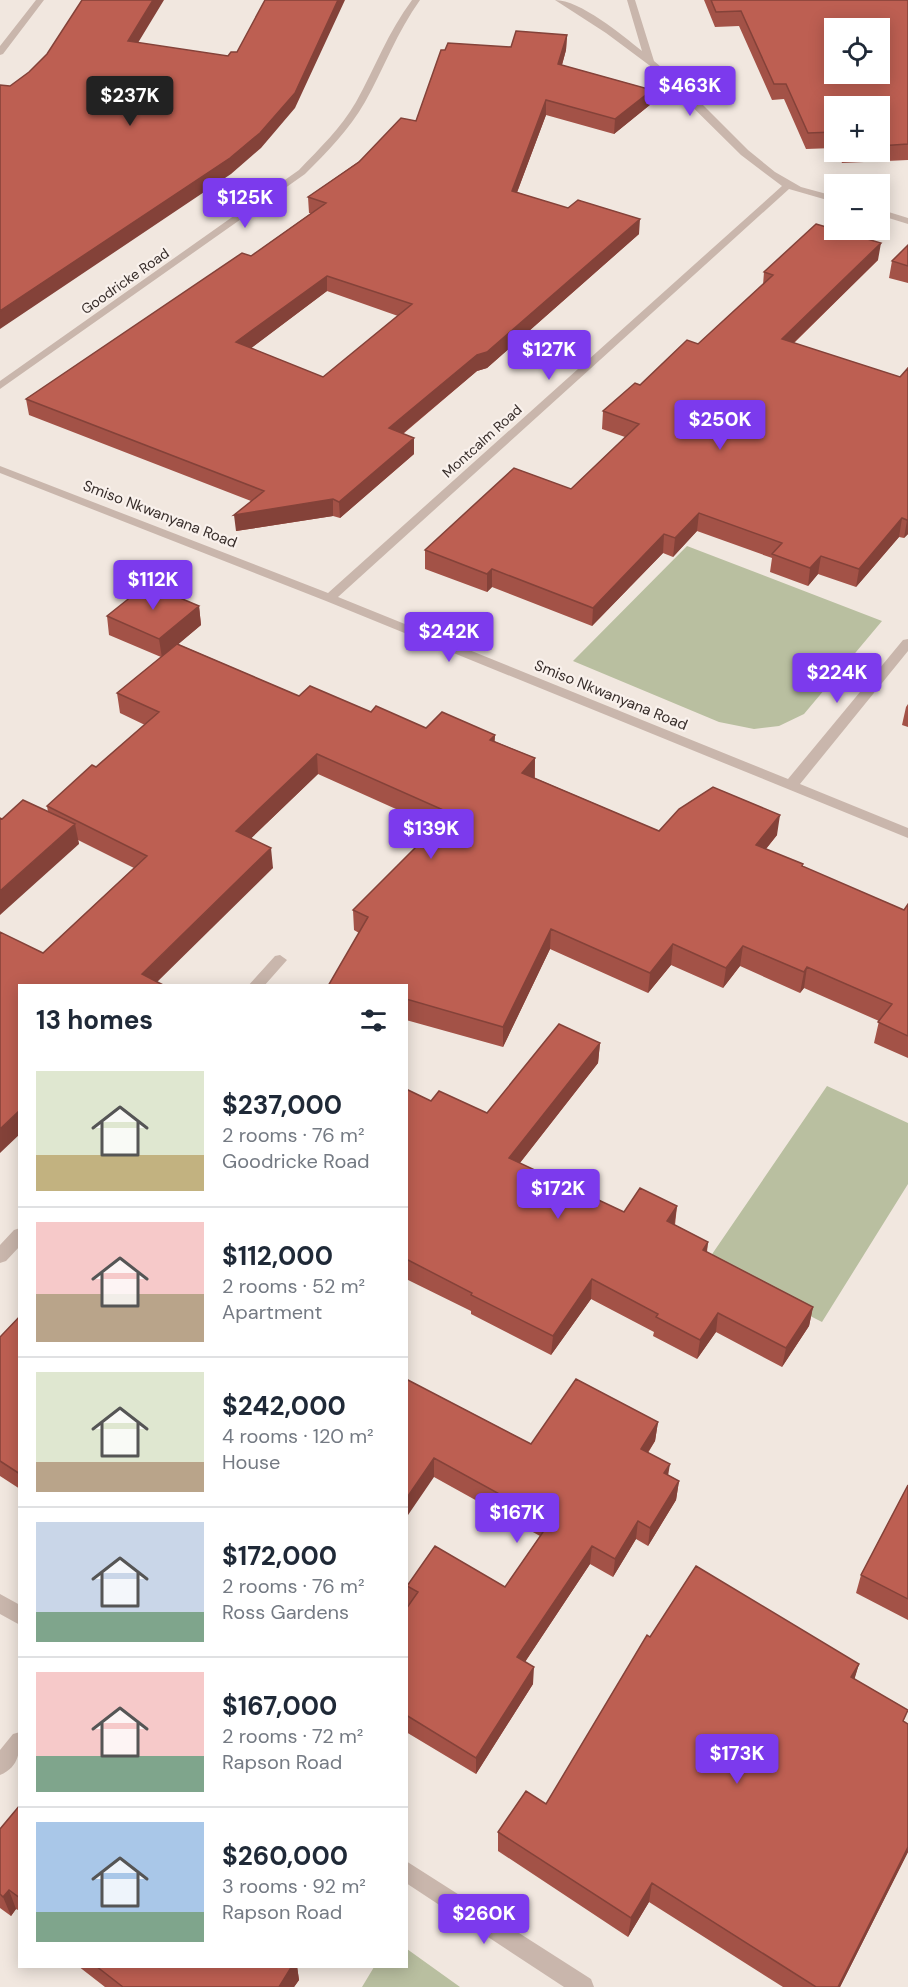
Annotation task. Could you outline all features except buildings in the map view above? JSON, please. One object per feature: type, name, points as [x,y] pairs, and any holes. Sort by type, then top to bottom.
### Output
[{"type":"street","points":[[0,52],[5,41],[40,0]]},
{"type":"street","name":"Goodricke Road","points":[[0,386],[302,172],[339,133],[360,102],[401,20],[416,0]]},
{"type":"street","points":[[559,0],[589,17],[650,61],[686,94],[748,158],[788,185],[824,196]]},
{"type":"street","points":[[631,0],[650,61]]},
{"type":"street","name":"Montcalm Road","points":[[330,598],[788,185]]},
{"type":"street","points":[[890,215],[908,221]]},
{"type":"street","name":"Smiso Nkwanyana Road","points":[[0,469],[330,598],[908,833]]},
{"type":"street","points":[[791,786],[908,643]]},
{"type":"street","points":[[257,984],[280,960]]},
{"type":"street","points":[[0,1256],[18,1237]]},
{"type":"street","points":[[0,1603],[18,1615]]},
{"type":"street","points":[[0,1765],[18,1743]]},
{"type":"street","points":[[408,1872],[583,1987]]},
{"type":"green space","points":[[687,546],[882,621],[804,714],[779,726],[754,729],[719,722],[573,661]]},
{"type":"green space","points":[[827,1086],[908,1123],[908,1184],[822,1322],[706,1263]]},
{"type":"green space","points":[[408,1950],[460,1987],[362,1987],[373,1968],[408,1968]]}]
